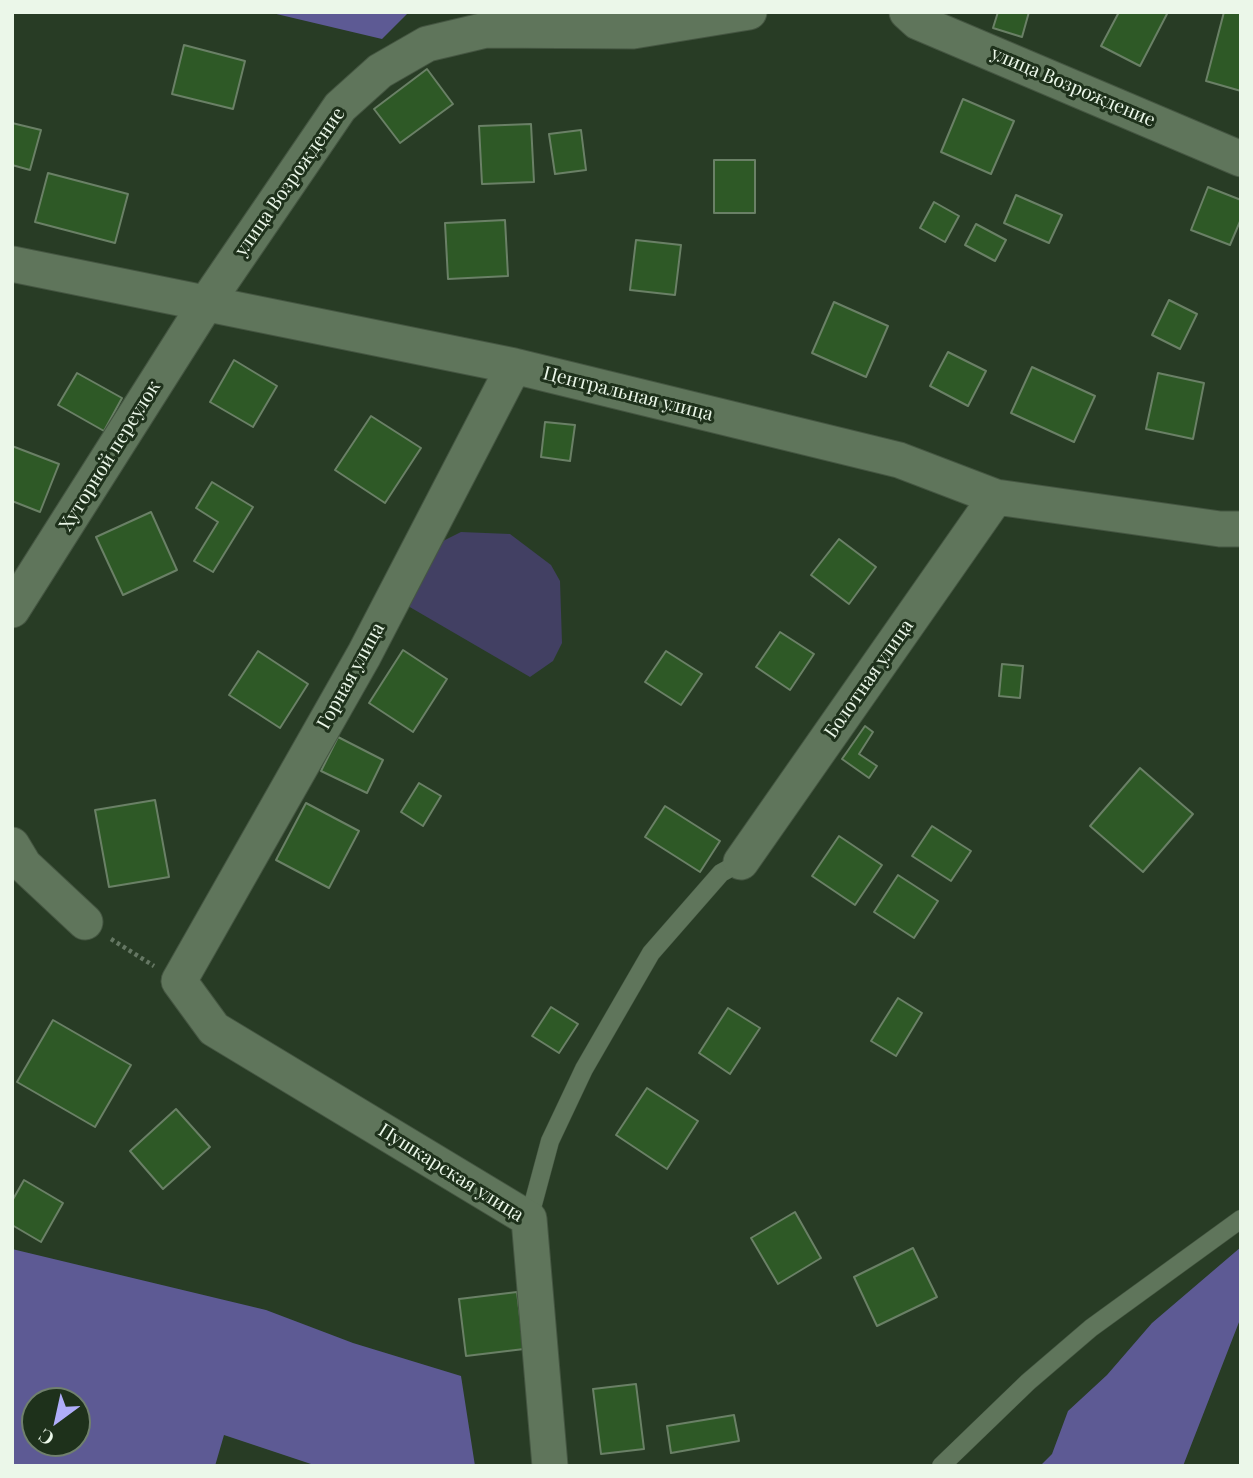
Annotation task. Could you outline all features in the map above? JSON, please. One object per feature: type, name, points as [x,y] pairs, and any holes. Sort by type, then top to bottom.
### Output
[{"type":"street","name":"улица Возрождение","points":[[207,302],[340,107],[380,71],[427,44],[486,30],[633,31],[749,12]]},
{"type":"street","name":"улица Возрождение","points":[[907,12],[918,22],[1241,159]]},
{"type":"street","name":"Центральная улица","points":[[12,264],[514,366],[899,460],[996,497],[1220,529],[1241,528]]},
{"type":"street","name":"Хуторной переулок","points":[[12,610],[207,302]]},
{"type":"street","name":"Горная улица","points":[[179,981],[364,655],[514,366]]},
{"type":"street","name":"Болотная улица","points":[[741,862],[996,497]]},
{"type":"street","points":[[12,845],[24,864],[85,922]]},
{"type":"street","name":"Пушкарская улица","points":[[179,981],[214,1029],[529,1219],[551,1466]]},
{"type":"lane","points":[[529,1219],[550,1140],[584,1069],[651,953],[721,873],[741,862]]},
{"type":"lane","points":[[941,1466],[1027,1382],[1091,1328],[1241,1219]]},
{"type":"path","points":[[85,922],[179,981]]},
{"type":"shaded area","points":[[268,12],[409,12],[382,39]]},
{"type":"shaded area","points":[[461,532],[510,534],[551,565],[560,581],[562,643],[553,661],[530,677],[408,606],[439,543]]},
{"type":"shaded area","points":[[1241,1247],[1241,1317],[1183,1466],[1040,1466],[1052,1454],[1068,1411],[1107,1375],[1152,1323]]},
{"type":"shaded area","points":[[12,1249],[266,1310],[353,1343],[461,1376],[475,1466],[317,1466],[224,1435],[215,1466],[12,1466]]},
{"type":"building","points":[[998,12],[1029,12],[1022,37],[993,28]]},
{"type":"building","points":[[1119,12],[1168,12],[1140,66],[1101,46]]},
{"type":"building","points":[[1224,12],[1241,12],[1241,91],[1206,81]]},
{"type":"building","points":[[184,45],[245,61],[233,109],[172,94]]},
{"type":"building","points":[[427,69],[453,104],[400,143],[374,109]]},
{"type":"building","points":[[963,99],[1014,121],[991,174],[941,152]]},
{"type":"building","points":[[12,123],[41,130],[30,170],[12,165]]},
{"type":"building","points":[[531,124],[534,182],[482,184],[479,126]]},
{"type":"building","points":[[581,130],[586,170],[555,174],[549,134]]},
{"type":"building","points":[[714,160],[755,160],[755,213],[714,213]]},
{"type":"building","points":[[48,173],[128,194],[115,243],[35,222]]},
{"type":"building","points":[[1208,187],[1241,200],[1241,219],[1230,245],[1191,230]]},
{"type":"building","points":[[1016,195],[1062,215],[1049,243],[1004,223]]},
{"type":"building","points":[[934,202],[959,216],[945,242],[920,228]]},
{"type":"building","points":[[505,220],[508,276],[448,279],[445,223]]},
{"type":"building","points":[[976,224],[1006,240],[995,261],[965,245]]},
{"type":"building","points":[[636,240],[681,245],[675,295],[630,290]]},
{"type":"building","points":[[1169,300],[1197,314],[1180,349],[1152,335]]},
{"type":"building","points":[[834,302],[888,326],[866,377],[812,353]]},
{"type":"building","points":[[948,352],[986,371],[968,406],[930,386]]},
{"type":"building","points":[[234,360],[277,386],[253,427],[210,402]]},
{"type":"building","points":[[1032,367],[1095,396],[1074,442],[1011,413]]},
{"type":"building","points":[[77,373],[122,398],[104,431],[58,405]]},
{"type":"building","points":[[1158,373],[1204,383],[1193,439],[1146,429]]},
{"type":"building","points":[[371,416],[421,448],[385,503],[335,470]]},
{"type":"building","points":[[545,422],[575,425],[570,461],[541,457]]},
{"type":"building","points":[[12,446],[59,464],[40,512],[12,501]]},
{"type":"building","points":[[212,482],[253,507],[213,572],[194,561],[218,522],[196,508]]},
{"type":"building","points":[[151,512],[177,570],[123,595],[96,537]]},
{"type":"building","points":[[839,539],[876,567],[849,604],[811,575]]},
{"type":"building","points":[[780,632],[814,654],[790,690],[756,667]]},
{"type":"building","points":[[403,650],[447,679],[413,732],[369,703]]},
{"type":"building","points":[[258,651],[308,684],[280,728],[229,695]]},
{"type":"building","points":[[666,651],[702,674],[681,705],[645,682]]},
{"type":"building","points":[[1002,664],[1023,666],[1020,698],[999,696]]},
{"type":"building","points":[[865,726],[873,732],[859,754],[877,766],[869,778],[842,759]]},
{"type":"building","points":[[338,737],[383,760],[367,793],[321,771]]},
{"type":"building","points":[[1140,768],[1193,814],[1143,872],[1090,826]]},
{"type":"building","points":[[419,783],[441,796],[423,826],[401,812]]},
{"type":"building","points":[[155,800],[169,877],[109,887],[95,810]]},
{"type":"building","points":[[306,803],[359,831],[329,888],[276,860]]},
{"type":"building","points":[[665,806],[720,841],[700,872],[645,837]]},
{"type":"building","points":[[932,826],[971,851],[951,881],[912,856]]},
{"type":"building","points":[[839,836],[882,865],[855,905],[812,876]]},
{"type":"building","points":[[898,875],[938,901],[914,938],[874,912]]},
{"type":"building","points":[[898,998],[922,1013],[896,1056],[871,1041]]},
{"type":"building","points":[[551,1007],[578,1024],[559,1053],[532,1036]]},
{"type":"building","points":[[728,1008],[760,1028],[730,1074],[699,1053]]},
{"type":"building","points":[[53,1020],[131,1065],[95,1127],[17,1082]]},
{"type":"building","points":[[647,1088],[698,1121],[667,1169],[616,1135]]},
{"type":"building","points":[[176,1109],[210,1147],[163,1189],[130,1151]]},
{"type":"building","points":[[24,1180],[63,1203],[41,1242],[12,1225],[12,1201]]},
{"type":"building","points":[[795,1212],[821,1258],[778,1284],[751,1238]]},
{"type":"building","points":[[913,1248],[937,1297],[877,1326],[854,1277]]},
{"type":"building","points":[[517,1292],[524,1349],[466,1356],[459,1299]]},
{"type":"building","points":[[636,1384],[644,1449],[601,1454],[593,1389]]},
{"type":"building","points":[[734,1415],[739,1441],[671,1453],[667,1426]]}]
